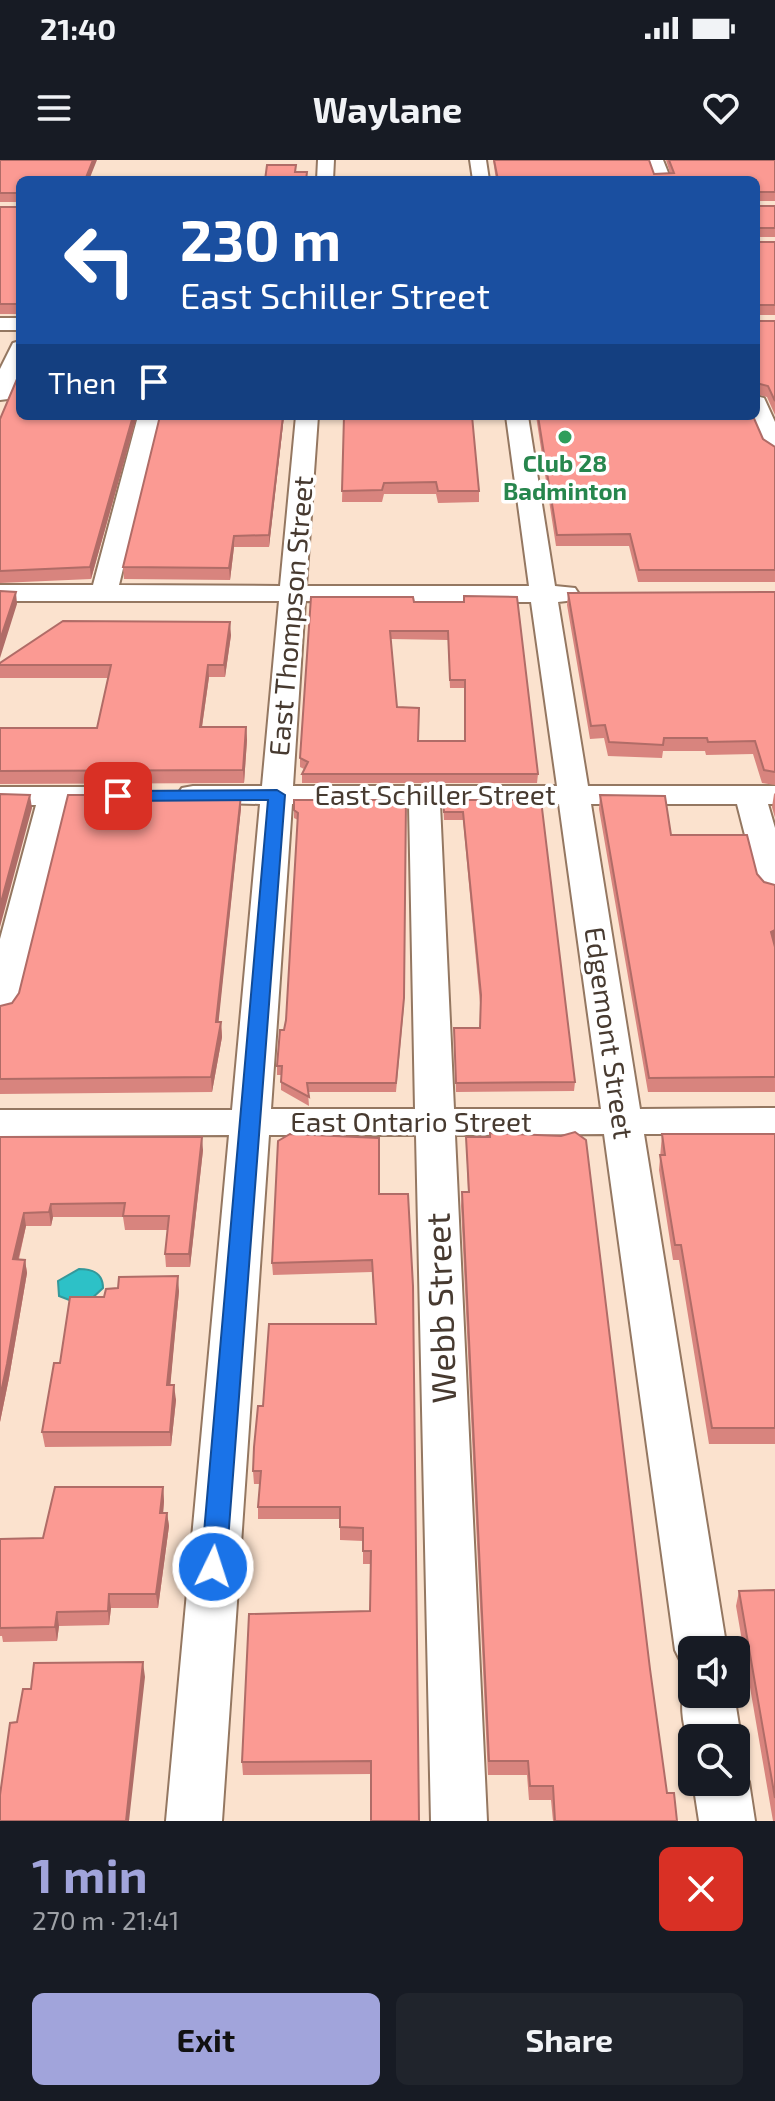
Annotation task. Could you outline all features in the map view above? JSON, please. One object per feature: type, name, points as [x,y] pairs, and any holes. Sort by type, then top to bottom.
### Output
[{"type":"street","points":[[0,394],[16,356]]},
{"type":"street","points":[[760,413],[775,449]]},
{"type":"street","points":[[104,593],[148,420]]},
{"type":"street","name":"East Thompson Street","points":[[194,1821],[307,420]]},
{"type":"street","name":"Edgemont Street","points":[[518,420],[699,1636]]},
{"type":"street","points":[[0,593],[599,594]]},
{"type":"street","points":[[762,795],[775,886]]},
{"type":"street","name":"East Schiller Street","points":[[0,796],[762,795]]},
{"type":"street","points":[[0,1007],[54,796]]},
{"type":"street","name":"Webb Street","points":[[424,796],[459,1821]]},
{"type":"street","name":"East Ontario Street","points":[[0,1123],[775,1121]]},
{"type":"street","points":[[723,1796],[727,1821]]},
{"type":"water","points":[[79,1269],[96,1273],[103,1288],[89,1301],[77,1303],[59,1296],[58,1281]]},
{"type":"building","points":[[0,160],[93,160],[87,176],[16,176],[16,193],[0,193]]},
{"type":"building","points":[[494,160],[649,160],[654,174],[674,173],[669,160],[775,160],[775,192],[760,192],[760,176],[497,176]]},
{"type":"building","points":[[267,165],[296,165],[295,172],[307,172],[306,176],[266,176]]},
{"type":"building","points":[[760,206],[775,206],[775,228],[760,228]]},
{"type":"building","points":[[0,207],[16,207],[16,304],[0,304]]},
{"type":"building","points":[[760,242],[775,242],[775,305],[760,305]]},
{"type":"building","points":[[760,321],[775,321],[775,401],[768,386],[760,384]]},
{"type":"building","points":[[16,381],[16,420],[132,420],[90,567],[0,571],[0,419]]},
{"type":"building","points":[[159,420],[283,420],[269,535],[234,536],[229,568],[123,567]]},
{"type":"building","points":[[344,420],[472,420],[479,491],[438,491],[436,482],[384,483],[382,490],[342,491]]},
{"type":"building","points":[[539,420],[755,420],[763,439],[775,447],[775,570],[639,570],[630,534],[557,535]]},
{"type":"building","points":[[0,591],[16,592],[0,640]]},
{"type":"building","points":[[775,592],[775,772],[764,770],[755,741],[708,742],[707,738],[664,738],[663,745],[609,742],[605,725],[591,726],[568,593]]},
{"type":"building","points":[[464,596],[517,597],[538,774],[302,774],[308,762],[300,758],[311,597],[413,597],[414,602],[464,602]],"holes":[[[390,631],[448,631],[450,680],[465,680],[465,741],[418,741],[419,708],[397,707]]]},
{"type":"building","points":[[63,621],[230,622],[224,665],[208,665],[200,727],[246,727],[243,770],[0,771],[0,728],[97,728],[111,665],[0,665]]},
{"type":"building","points":[[0,794],[30,795],[0,906]]},
{"type":"building","points":[[68,795],[241,795],[216,1022],[221,1022],[211,1077],[0,1079],[0,1006],[12,1003],[19,993]]},
{"type":"building","points":[[600,795],[665,796],[671,835],[747,835],[757,874],[764,882],[775,885],[775,930],[771,932],[775,947],[775,1077],[649,1078]]},
{"type":"building","points":[[294,800],[406,800],[404,998],[396,1083],[307,1083],[309,1097],[281,1082],[282,1066],[277,1066],[280,1030],[284,1030],[286,1020],[298,813],[294,810]]},
{"type":"building","points":[[443,800],[541,800],[575,1082],[456,1083],[454,1028],[480,1028],[481,995],[463,812],[444,812]]},
{"type":"building","points":[[575,1132],[586,1140],[650,1669],[667,1793],[674,1793],[677,1821],[555,1821],[553,1786],[530,1786],[528,1761],[489,1761],[462,1192],[469,1192],[466,1137],[490,1137],[490,1133],[561,1136]]},
{"type":"building","points":[[290,1134],[379,1138],[379,1194],[408,1194],[413,1286],[419,1821],[371,1821],[371,1761],[242,1762],[249,1614],[370,1611],[371,1551],[363,1551],[363,1528],[340,1527],[340,1507],[258,1507],[261,1471],[253,1471],[254,1447],[258,1406],[263,1406],[269,1324],[376,1324],[372,1260],[272,1263],[278,1141]]},
{"type":"building","points":[[662,1134],[775,1134],[775,1428],[712,1428],[681,1245],[675,1245],[660,1155],[665,1155]]},
{"type":"building","points":[[0,1137],[202,1137],[189,1254],[165,1254],[169,1216],[123,1216],[125,1203],[51,1204],[49,1212],[24,1213],[13,1259],[25,1260],[0,1397]]},
{"type":"building","points":[[178,1276],[167,1385],[174,1385],[170,1432],[42,1432],[54,1363],[60,1363],[70,1297],[104,1297],[106,1289],[118,1288],[119,1277]]},
{"type":"building","points":[[55,1487],[163,1487],[160,1513],[167,1513],[156,1594],[109,1594],[108,1611],[57,1612],[55,1627],[0,1628],[0,1539],[43,1538]]},
{"type":"building","points":[[775,1590],[775,1798],[750,1654],[750,1636],[747,1636],[739,1591]]},
{"type":"building","points":[[143,1662],[126,1821],[0,1821],[0,1795],[10,1723],[17,1722],[23,1689],[31,1689],[34,1663]]},
{"type":"place","name":"Club 28 Badminton","points":[[565,437]]},
{"type":"route","points":[[118,796],[277,795],[213,1567]]}]
